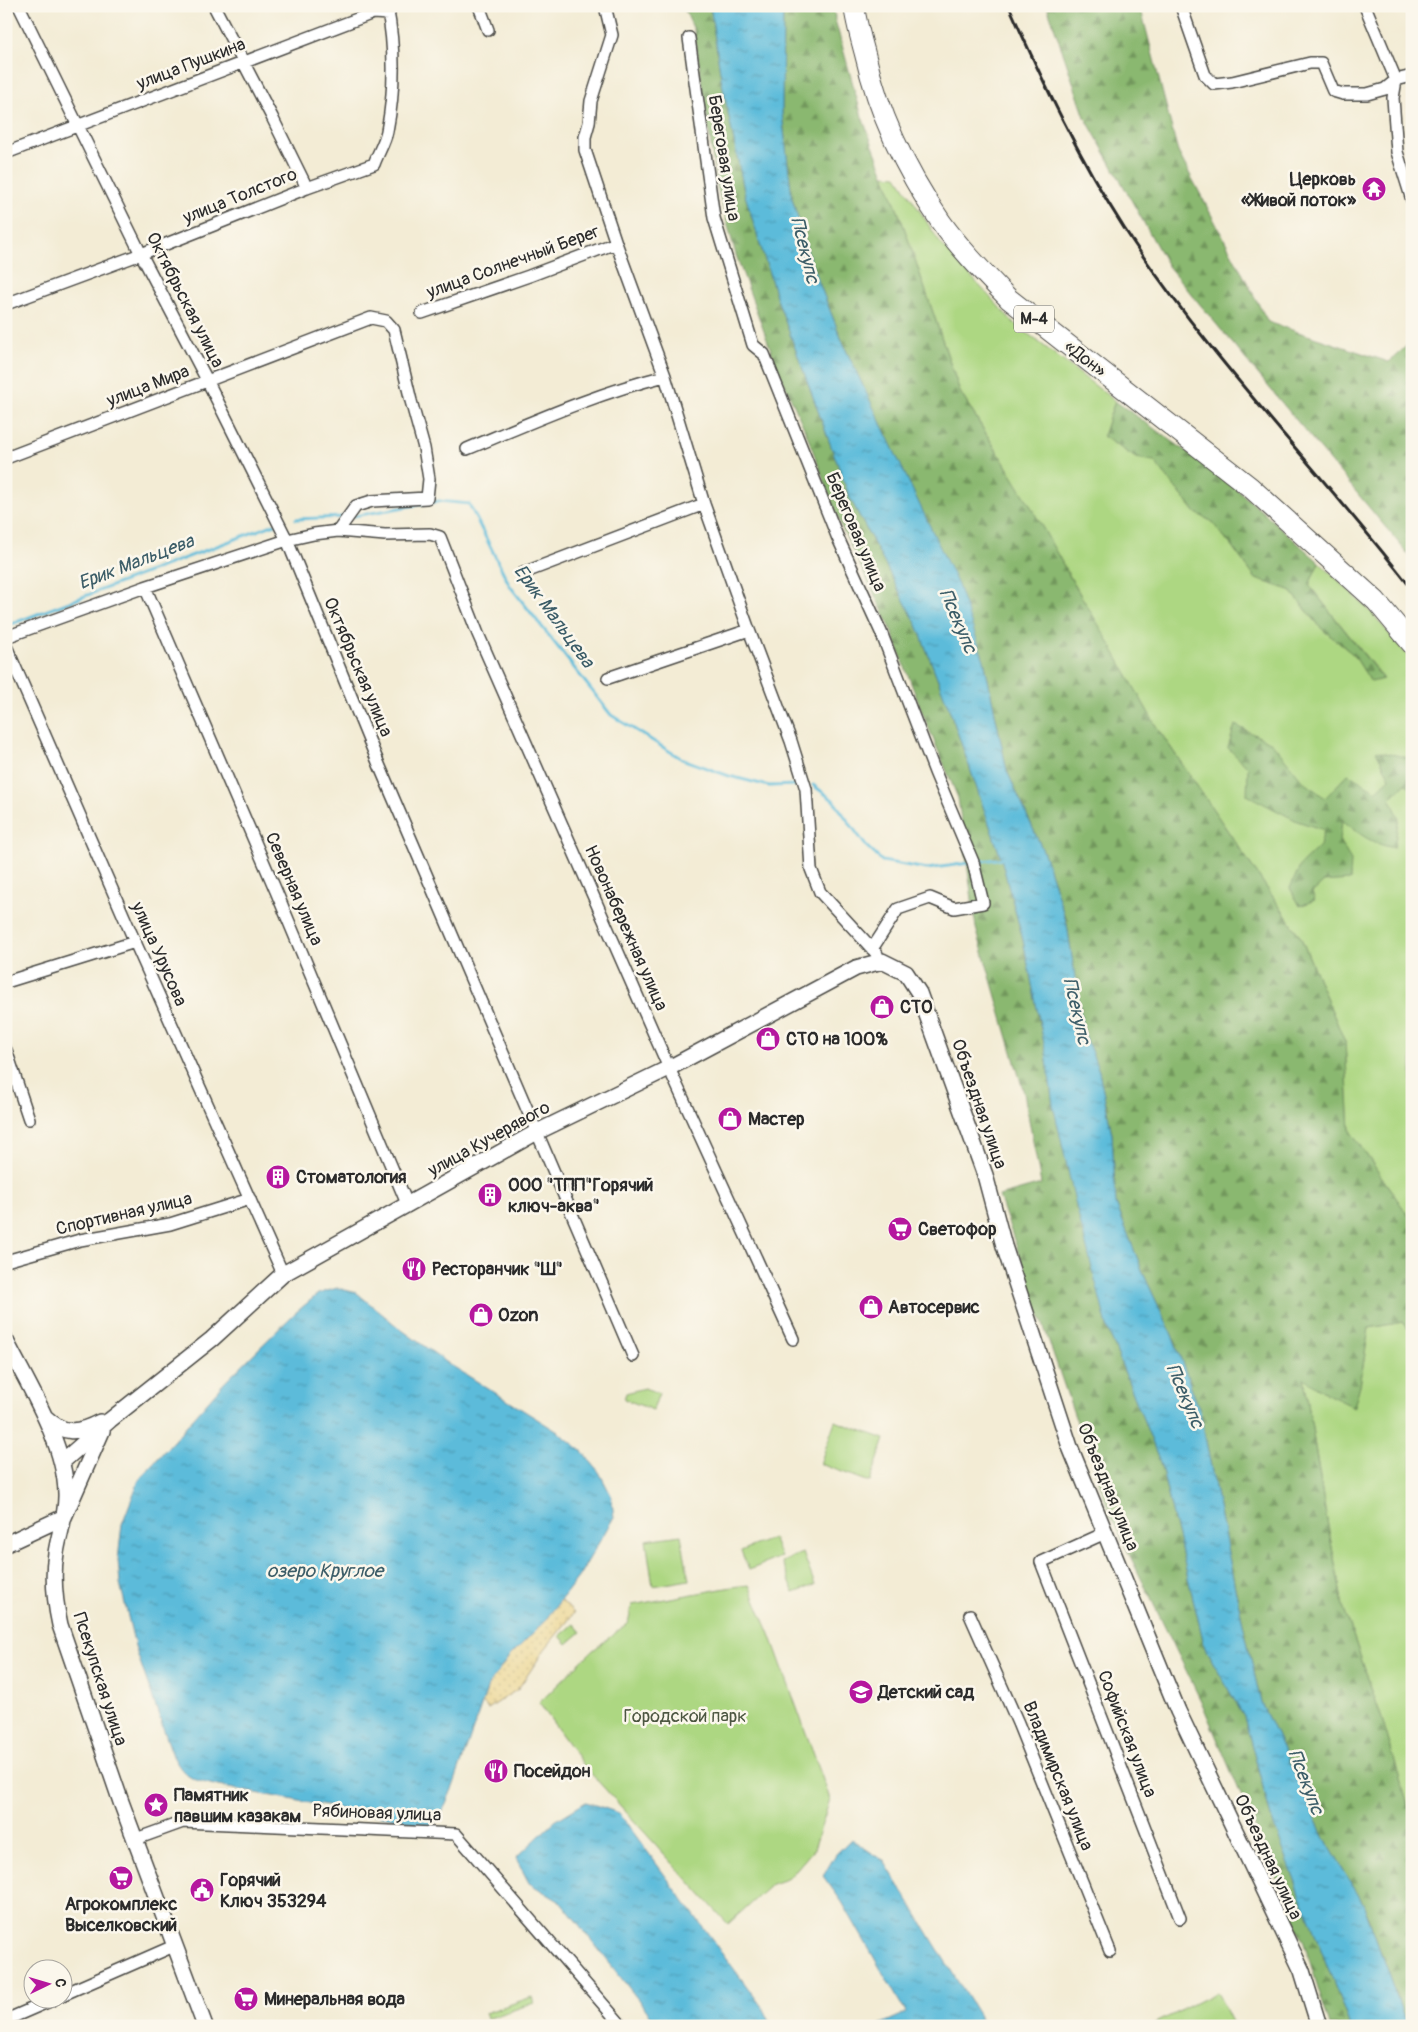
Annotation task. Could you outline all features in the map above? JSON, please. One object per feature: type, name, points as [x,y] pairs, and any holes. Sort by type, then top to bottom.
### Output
[{"type":"highway","name":"«Дон»","points":[[854,6],[872,85],[893,140],[918,187],[942,224],[976,264],[1009,299],[1250,487],[1376,601],[1412,644]]},
{"type":"street","name":"Октябрьская улица","points":[[19,6],[141,254],[287,540],[373,748],[633,1356]]},
{"type":"street","points":[[214,6],[307,188]]},
{"type":"street","points":[[479,6],[488,30]]},
{"type":"street","name":"улица Солнечный Берег","points":[[605,6],[612,35],[592,101],[585,137],[585,150],[616,243],[665,376],[704,504],[748,630],[791,741],[806,789],[811,868],[820,892],[882,962]]},
{"type":"street","points":[[1181,6],[1206,75],[1214,84],[1232,82],[1310,63],[1321,63],[1333,91],[1343,94],[1367,94],[1385,89],[1396,80],[1412,76]]},
{"type":"street","points":[[1365,6],[1396,80],[1393,98],[1397,152],[1412,200]]},
{"type":"street","name":"улица Пушкина","points":[[6,152],[373,13],[388,10]]},
{"type":"street","name":"улица Толстого","points":[[6,304],[374,164],[387,132],[393,80],[394,39],[388,10]]},
{"type":"street","name":"Береговая улица","points":[[688,38],[714,218],[753,345],[764,354],[837,536],[881,632],[935,772],[973,862],[983,903],[954,908],[930,898],[898,909],[872,949]]},
{"type":"street","name":"улица Солнечный Берег","points":[[422,313],[616,243]]},
{"type":"street","name":"улица Мира","points":[[6,458],[371,318],[386,321],[394,330],[424,448],[429,478],[427,498],[372,502],[356,506],[338,531]]},
{"type":"street","points":[[467,449],[571,406],[665,376]]},
{"type":"street","points":[[523,573],[704,504]]},
{"type":"street","points":[[6,637],[145,587],[287,540],[338,531]]},
{"type":"street","name":"Новонабережная улица","points":[[338,531],[384,535],[430,534],[440,537],[478,634],[669,1068],[793,1339]]},
{"type":"street","name":"Северная улица","points":[[145,587],[276,891],[408,1206]]},
{"type":"street","points":[[608,678],[748,630]]},
{"type":"street","name":"улица Урусова","points":[[6,646],[283,1274]]},
{"type":"street","points":[[6,982],[135,942]]},
{"type":"street","name":"улица Кучерявого","points":[[62,1462],[117,1414],[212,1339],[283,1274],[408,1206],[537,1132],[669,1068],[856,968],[882,962]]},
{"type":"street","name":"Объездная улица","points":[[882,962],[906,973],[919,993],[984,1175],[1004,1246],[1070,1447],[1178,1711],[1302,1971],[1318,2026]]},
{"type":"street","points":[[6,1050],[29,1119]]},
{"type":"street","name":"Спортивная улица","points":[[6,1261],[80,1240],[170,1224],[250,1199]]},
{"type":"street","name":"Псекупская улица","points":[[6,1341],[43,1415],[62,1462],[66,1492],[64,1517],[59,1535],[55,1567],[55,1593],[58,1617],[66,1645],[205,2026]]},
{"type":"street","name":"улица Кучерявого","points":[[43,1415],[56,1426],[70,1431],[84,1430],[117,1414]]},
{"type":"street","name":"улица Кучерявого","points":[[64,1517],[104,1425]]},
{"type":"street","points":[[6,1544],[64,1517]]},
{"type":"street","name":"Софийская улица","points":[[1105,1533],[1040,1562],[1180,1918]]},
{"type":"street","name":"Владимирская улица","points":[[970,1615],[1018,1723],[1110,1951]]},
{"type":"street","name":"Рябиновая улица","points":[[136,1839],[183,1822],[456,1834],[622,2026]]},
{"type":"street","points":[[72,1991],[176,1945]]},
{"type":"street","points":[[6,2020],[29,2010]]},
{"type":"green space","points":[[683,6],[710,6],[721,78],[745,195],[776,296],[850,498],[917,625],[951,714],[1001,858],[1023,940],[1046,1053],[1053,1105],[1108,1330],[1160,1462],[1205,1648],[1244,1717],[1272,1820],[1350,2026],[1330,2026],[1303,1940],[1201,1701],[1110,1515],[999,1196],[1041,1184],[1024,1093],[976,928],[958,798],[922,712],[888,622],[841,526],[807,435],[776,364],[736,255],[717,186],[694,30]]},
{"type":"green space","points":[[783,6],[834,6],[835,20],[862,117],[904,227],[960,392],[1029,503],[1156,726],[1301,938],[1345,1042],[1350,1131],[1412,1221],[1412,1334],[1403,1322],[1369,1328],[1360,1385],[1354,1407],[1327,1394],[1304,1378],[1325,1510],[1343,1606],[1383,1722],[1412,1819],[1412,2026],[1407,2026],[1363,1903],[1328,1844],[1261,1703],[1235,1588],[1200,1411],[1172,1335],[1144,1275],[1116,1204],[1112,1134],[1099,1071],[1083,1030],[1067,924],[1044,853],[1007,771],[984,660],[927,521],[845,348],[810,260],[792,198],[782,113]]},
{"type":"green space","points":[[1047,6],[1140,6],[1178,152],[1268,322],[1389,362],[1412,341],[1412,559],[1168,266],[1085,117]]},
{"type":"green space","points":[[884,175],[897,176],[941,244],[1014,323],[1115,401],[1103,436],[1136,458],[1154,460],[1196,513],[1211,521],[1256,579],[1290,590],[1322,629],[1354,655],[1371,682],[1383,678],[1309,585],[1319,562],[1372,613],[1412,661],[1412,1221],[1350,1131],[1345,1042],[1301,938],[1156,726],[1004,462],[960,392],[904,227]]},
{"type":"green space","points":[[1115,401],[1223,477],[1319,562],[1309,585],[1383,679],[1371,682],[1354,655],[1322,629],[1290,590],[1256,579],[1211,521],[1196,513],[1154,461],[1136,458],[1103,436]]},
{"type":"green space","points":[[1235,725],[1272,743],[1303,781],[1325,798],[1348,774],[1376,791],[1390,778],[1376,751],[1406,757],[1412,761],[1412,789],[1406,784],[1390,798],[1399,817],[1394,848],[1378,844],[1366,838],[1342,820],[1340,842],[1351,860],[1350,880],[1324,882],[1312,893],[1315,900],[1300,906],[1290,888],[1301,864],[1320,846],[1324,830],[1297,821],[1247,795],[1248,768],[1228,748]]},
{"type":"green space","points":[[1403,1322],[1412,1334],[1412,1819],[1383,1722],[1343,1606],[1325,1510],[1304,1377],[1327,1394],[1360,1385],[1369,1328]]},
{"type":"green space","points":[[644,1388],[659,1393],[653,1410],[624,1399],[626,1393]]},
{"type":"green space","points":[[835,1421],[885,1439],[870,1482],[820,1464]]},
{"type":"green space","points":[[681,1535],[689,1580],[653,1586],[646,1540]]},
{"type":"green space","points":[[773,1538],[781,1557],[749,1570],[741,1551]]},
{"type":"green space","points":[[803,1553],[815,1585],[794,1593],[782,1562]]},
{"type":"green space","name":"Городской парк","points":[[749,1585],[770,1634],[830,1799],[814,1849],[789,1878],[772,1884],[728,1924],[585,1767],[539,1703],[592,1651],[628,1623],[632,1605]]},
{"type":"green space","points":[[574,1624],[581,1632],[567,1644],[560,1636]]},
{"type":"green space","points":[[1217,1992],[1234,2026],[1150,2026]]},
{"type":"green space","points":[[532,1997],[534,2003],[487,2019],[485,2013]]},
{"type":"sand","points":[[561,1600],[574,1613],[545,1649],[518,1689],[488,1709],[481,1701],[483,1681]]},
{"type":"water","name":"Псекупс","points":[[710,6],[783,6],[782,113],[792,198],[810,260],[845,348],[958,585],[984,660],[1007,771],[1044,853],[1067,924],[1083,1030],[1099,1071],[1112,1134],[1116,1204],[1144,1275],[1172,1335],[1200,1411],[1235,1588],[1261,1703],[1328,1844],[1363,1903],[1407,2026],[1350,2026],[1272,1820],[1244,1717],[1205,1648],[1160,1462],[1108,1330],[1077,1210],[1053,1105],[1046,1053],[1023,940],[1001,858],[951,714],[917,625],[850,498],[776,296],[745,195],[721,78]]},
{"type":"water","name":"озеро Круглое","points":[[337,1288],[357,1293],[399,1328],[449,1364],[558,1432],[582,1451],[599,1472],[611,1495],[614,1517],[579,1576],[543,1623],[508,1658],[488,1686],[453,1787],[439,1819],[432,1826],[423,1827],[403,1820],[218,1786],[196,1780],[186,1774],[173,1756],[136,1650],[120,1583],[118,1560],[122,1524],[139,1480],[224,1383],[294,1314],[318,1294]]},
{"type":"water","points":[[586,1802],[619,1813],[765,2011],[772,2026],[659,2026],[562,1903],[529,1883],[516,1858],[555,1821]]},
{"type":"water","points":[[851,1839],[884,1861],[985,2026],[877,2026],[906,2013],[842,1902],[823,1876],[836,1854]]},
{"type":"waterway","name":"Ерик Мальцева","points":[[354,516],[439,501],[469,504],[510,586],[611,715],[682,759],[729,776],[769,786],[798,785]]},
{"type":"waterway","name":"Ерик Мальцева","points":[[296,519],[345,517]]},
{"type":"waterway","name":"Ерик Мальцева","points":[[6,626],[275,524]]},
{"type":"waterway","name":"Ерик Мальцева","points":[[813,785],[833,800],[866,846],[882,861],[927,869],[1004,858]]},
{"type":"railway","points":[[1009,6],[1048,91],[1077,147],[1124,228],[1157,276],[1227,367],[1412,589]]},
{"type":"place","name":"Церковь «Живой поток»","points":[[1374,189]]},
{"type":"place","name":"СТО","points":[[882,1007]]},
{"type":"place","name":"СТО на 100%","points":[[768,1039]]},
{"type":"place","name":"Мастер","points":[[730,1119]]},
{"type":"place","name":"Стоматология","points":[[278,1177]]},
{"type":"place","name":"ООО \"ТПП\"Горячий ключ-аква\"","points":[[490,1195]]},
{"type":"place","name":"Светофор","points":[[900,1229]]},
{"type":"place","name":"Ресторанчик \"Ш\"","points":[[414,1269]]},
{"type":"place","name":"Автосервис","points":[[871,1307]]},
{"type":"place","name":"Ozon","points":[[481,1315]]},
{"type":"place","name":"Детский сад","points":[[861,1692]]},
{"type":"place","name":"Посейдон","points":[[496,1771]]},
{"type":"place","name":"Памятник павшим казакам","points":[[156,1805]]},
{"type":"place","name":"Агрокомплекс Выселковский","points":[[121,1878]]},
{"type":"place","name":"Горячий Ключ 353294","points":[[202,1890]]},
{"type":"place","name":"Минеральная вода","points":[[246,1999]]}]
